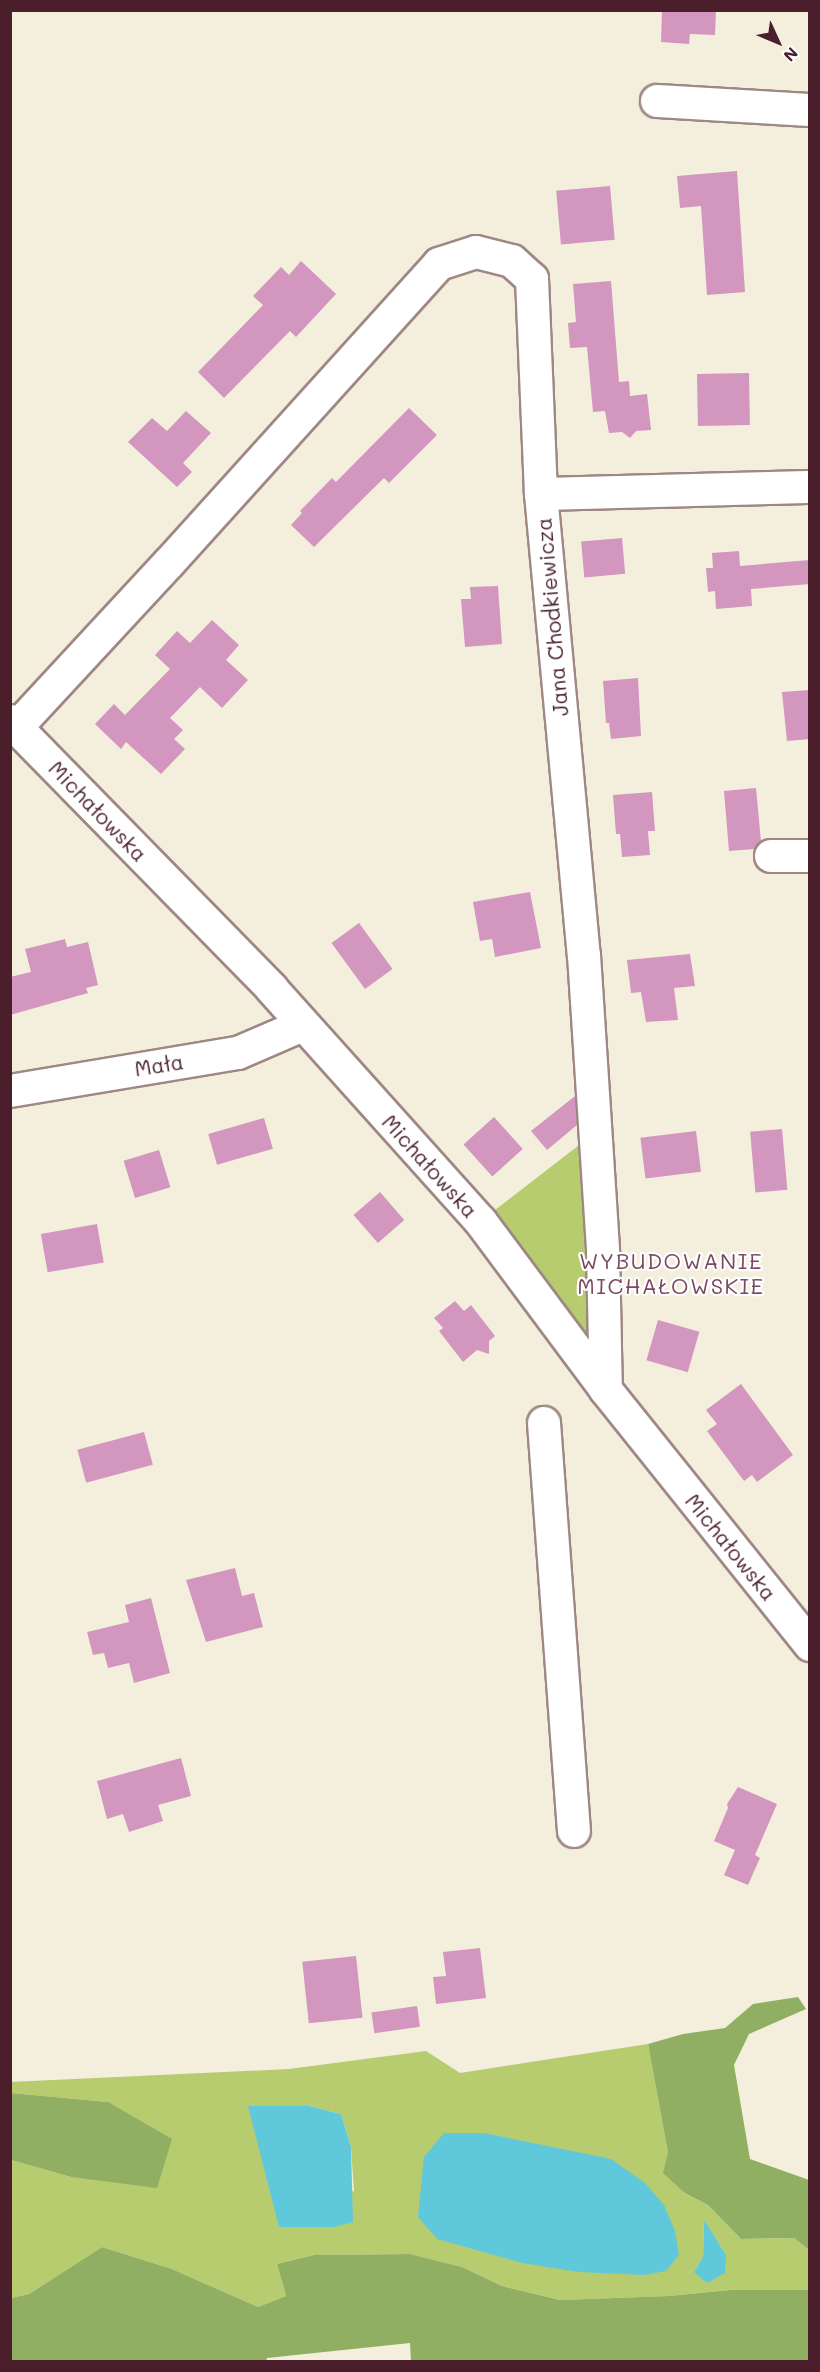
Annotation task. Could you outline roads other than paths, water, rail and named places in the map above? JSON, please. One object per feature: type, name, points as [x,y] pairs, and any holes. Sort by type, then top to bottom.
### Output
[{"type":"street","points":[[657,101],[810,110]]},
{"type":"street","name":"Jana Chodkiewicza","points":[[14,724],[170,563],[439,264],[476,252],[512,261],[532,279],[541,494],[584,955],[603,1252],[606,1390]]},
{"type":"street","points":[[541,494],[810,487]]},
{"type":"street","name":"Michałowska","points":[[14,724],[272,989],[481,1222],[606,1390],[810,1645]]},
{"type":"street","points":[[771,856],[810,856]]},
{"type":"street","name":"Mała","points":[[10,1091],[238,1053],[303,1025]]},
{"type":"street","points":[[544,1423],[574,1831]]},
{"type":"water","points":[[248,2106],[309,2106],[341,2114],[351,2147],[353,2222],[334,2227],[279,2227]]},
{"type":"water","points":[[444,2133],[484,2133],[611,2159],[645,2183],[664,2205],[675,2231],[679,2255],[666,2271],[644,2275],[579,2272],[522,2263],[437,2239],[418,2217],[424,2157]]},
{"type":"water","points":[[704,2220],[726,2255],[725,2273],[707,2283],[694,2272],[703,2257]]},
{"type":"district","name":"WYBUDOWANIE MICHAŁOWSKIE","points":[[671,1272]]}]
